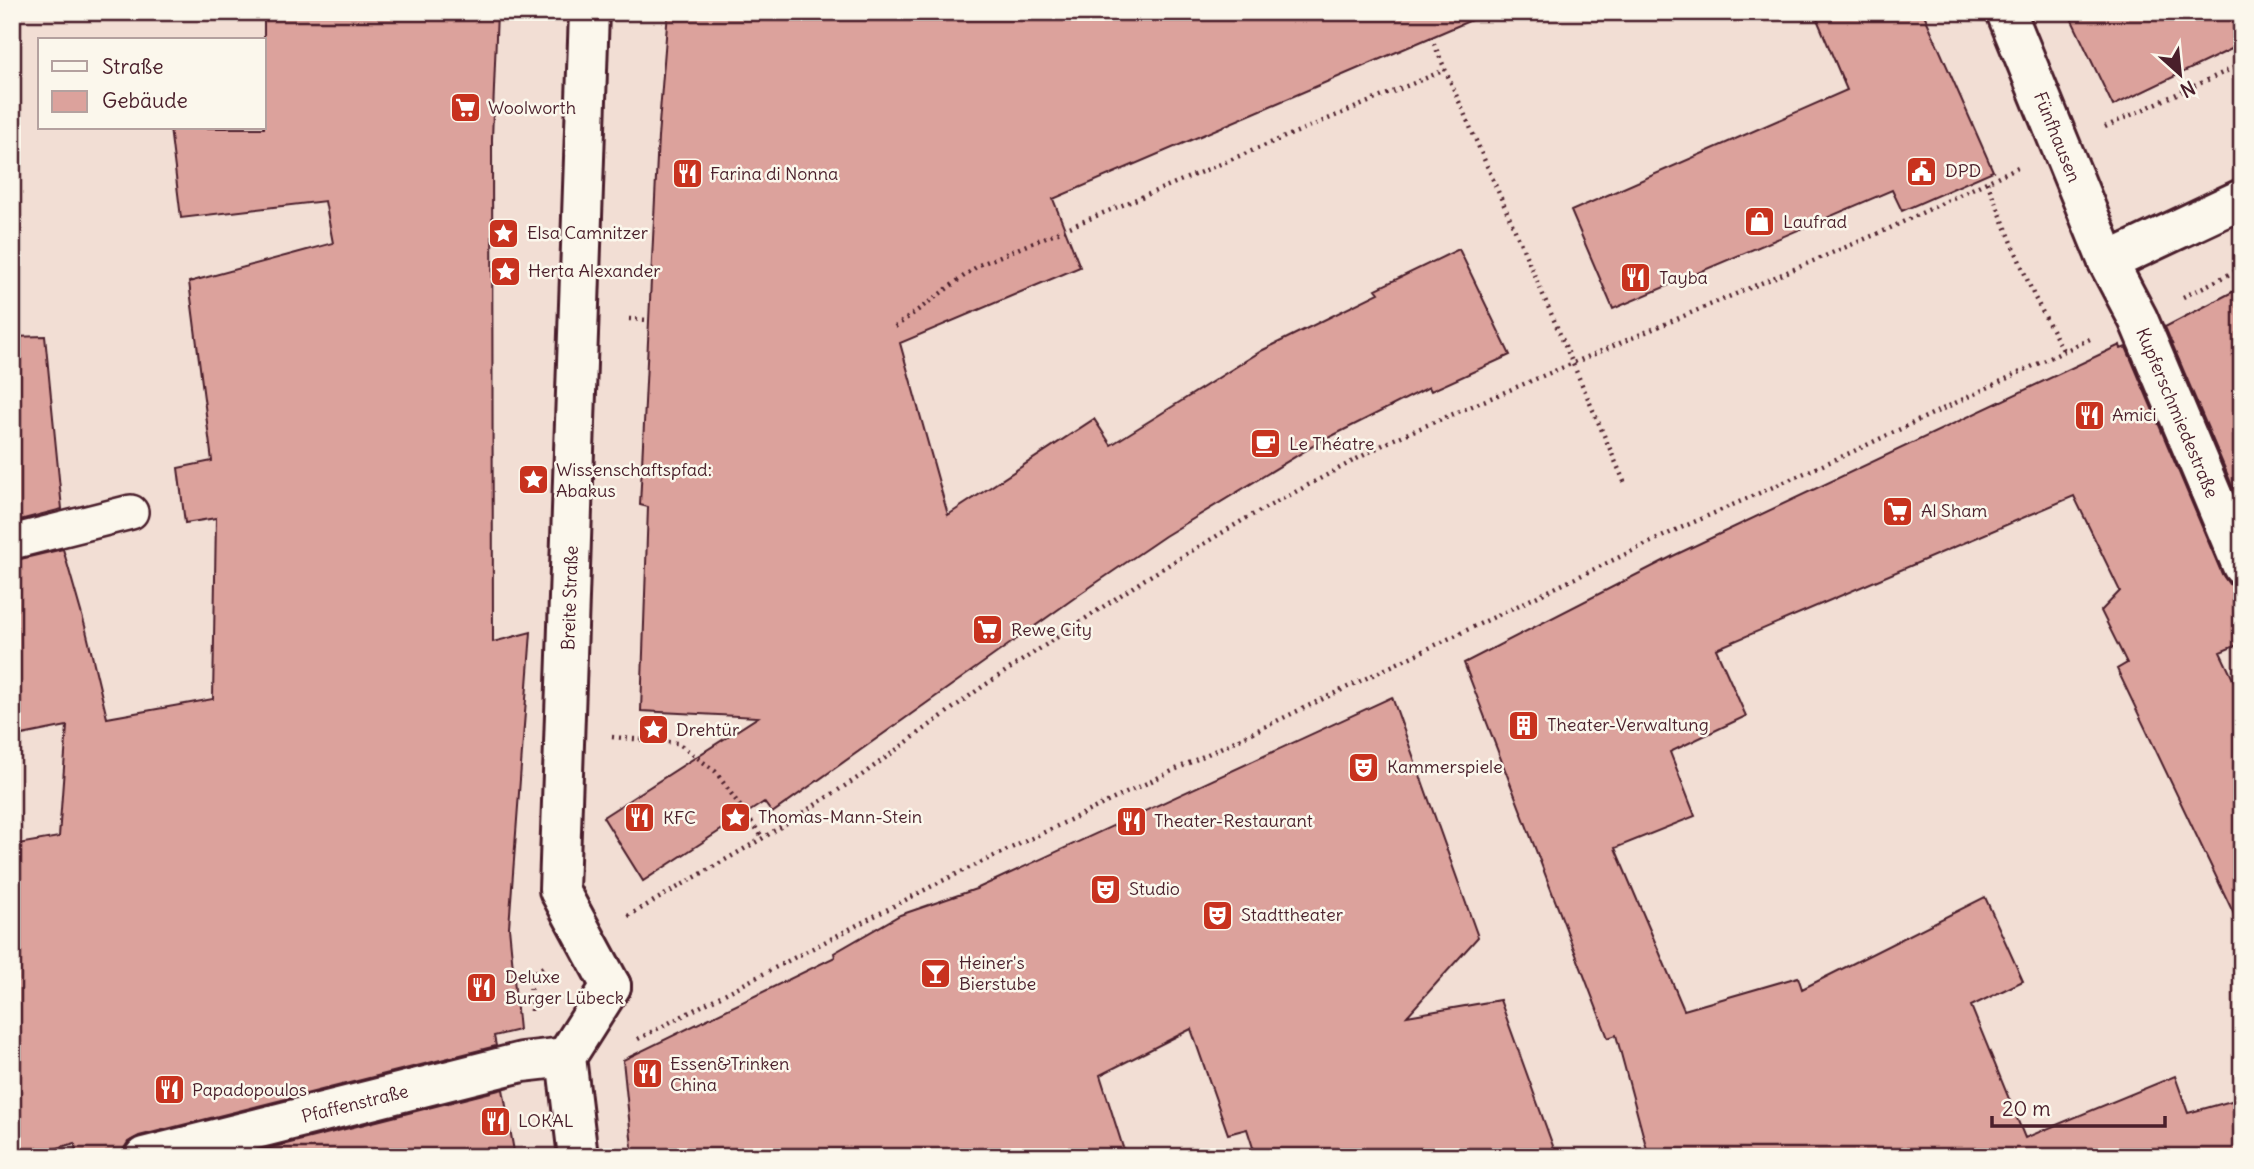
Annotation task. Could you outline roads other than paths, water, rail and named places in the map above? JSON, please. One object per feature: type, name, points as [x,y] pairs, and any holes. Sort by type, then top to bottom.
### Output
[{"type":"street","name":"Breite Straße","points":[[550,1059],[611,986],[559,890],[589,12]]},
{"type":"street","name":"Fünfhausen","points":[[2006,12],[2108,262]]},
{"type":"street","points":[[2108,262],[2242,200]]},
{"type":"street","name":"Kupferschmiedestraße","points":[[2108,262],[2138,319],[2242,566]]},
{"type":"street","points":[[550,1059],[578,1157]]},
{"type":"street","name":"Pfaffenstraße","points":[[144,1157],[550,1059]]},
{"type":"lane","points":[[12,542],[131,512]]},
{"type":"place","name":"Woolworth","points":[[465,108]]},
{"type":"place","name":"DPD","points":[[1922,171]]},
{"type":"place","name":"Farina di Nonna","points":[[687,174]]},
{"type":"place","name":"Laufrad","points":[[1760,222]]},
{"type":"place","name":"Elsa Camnitzer","points":[[504,233]]},
{"type":"place","name":"Herta Alexander","points":[[505,271]]},
{"type":"place","name":"Tayba","points":[[1636,278]]},
{"type":"place","name":"Amici","points":[[2089,415]]},
{"type":"place","name":"Le Théatre","points":[[1266,444]]},
{"type":"place","name":"Wissenschaftspfad: Abakus","points":[[533,480]]},
{"type":"place","name":"Al Sham","points":[[1898,511]]},
{"type":"place","name":"Rewe City","points":[[988,630]]},
{"type":"place","name":"Theater-Verwaltung","points":[[1524,725]]},
{"type":"place","name":"Drehtür","points":[[653,730]]},
{"type":"place","name":"Kammerspiele","points":[[1364,767]]},
{"type":"place","name":"Thomas-Mann-Stein","points":[[735,817]]},
{"type":"place","name":"KFC","points":[[640,818]]},
{"type":"place","name":"Theater-Restaurant","points":[[1131,821]]},
{"type":"place","name":"Studio","points":[[1106,889]]},
{"type":"place","name":"Stadttheater","points":[[1218,915]]},
{"type":"place","name":"Heiner's Bierstube","points":[[936,973]]},
{"type":"place","name":"Deluxe Burger Lübeck","points":[[482,987]]},
{"type":"place","name":"Essen&Trinken China","points":[[647,1074]]},
{"type":"place","name":"Papadopoulos","points":[[169,1090]]},
{"type":"place","name":"LOKAL","points":[[495,1121]]}]
